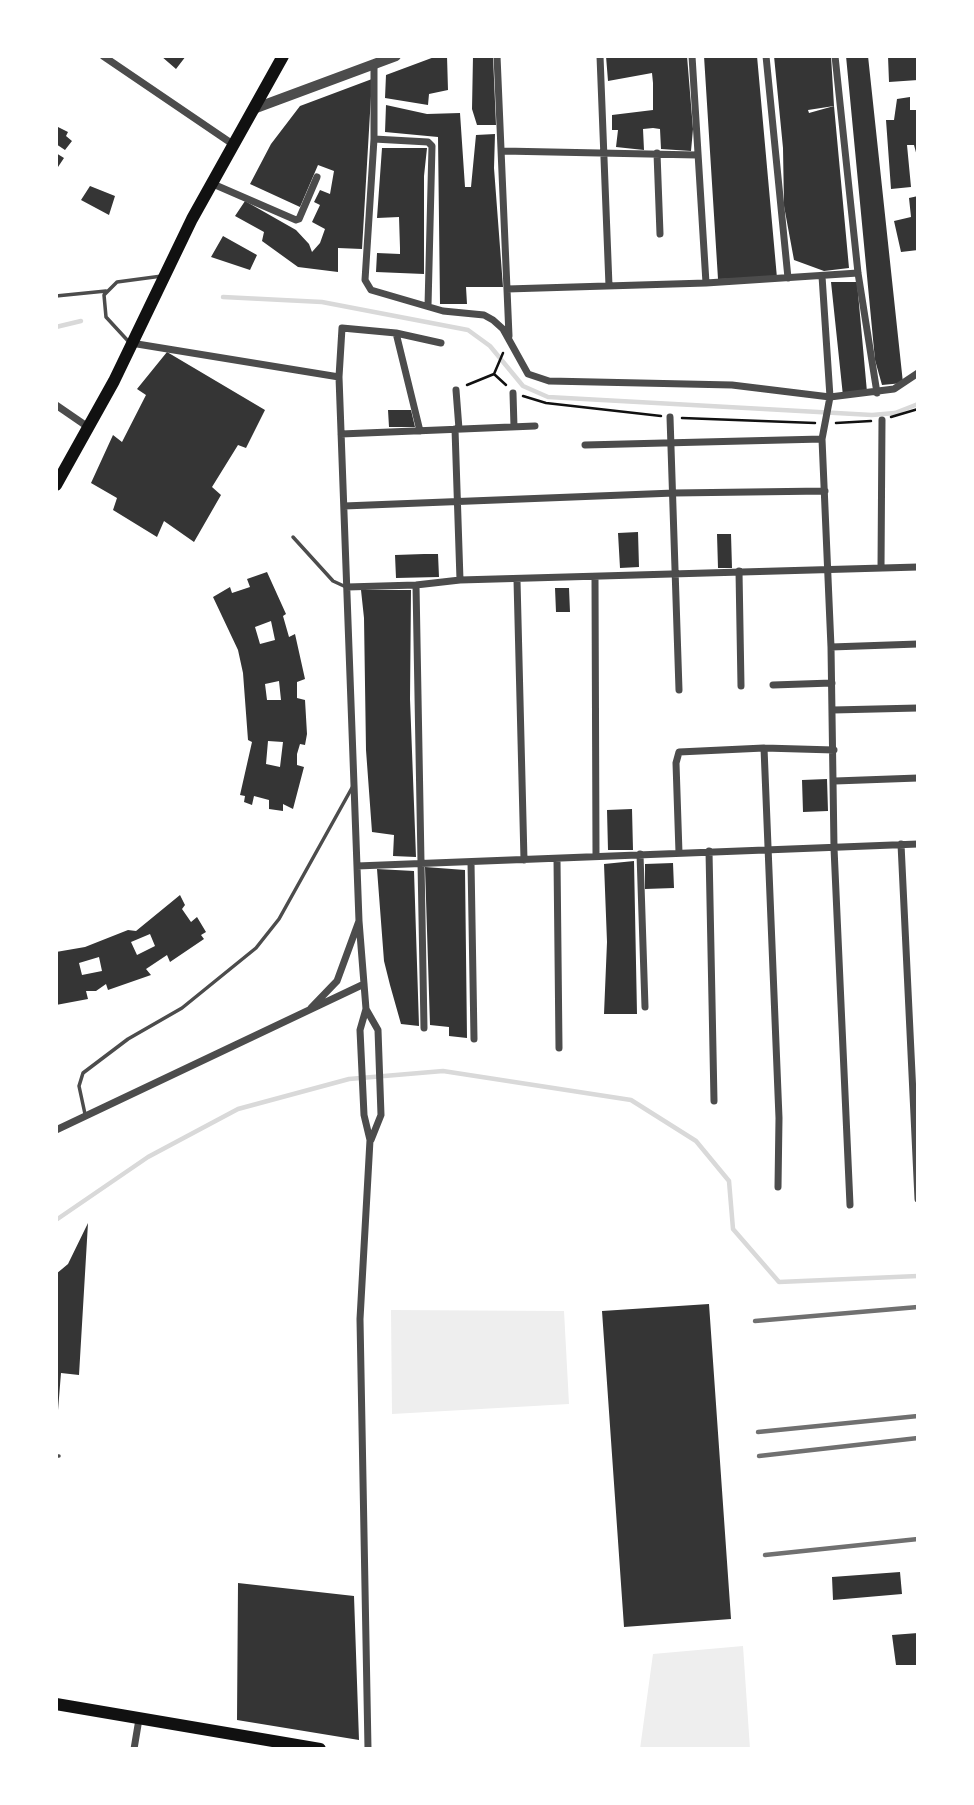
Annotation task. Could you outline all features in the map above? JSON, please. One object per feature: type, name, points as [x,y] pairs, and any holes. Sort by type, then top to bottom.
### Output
[{"type":"main road","points":[[56,485],[282,56]]},
{"type":"main road","points":[[56,1704],[320,1749]]},
{"type":"street","points":[[103,56],[234,145]]},
{"type":"street","points":[[256,108],[396,56]]},
{"type":"street","points":[[497,56],[503,151],[508,343]]},
{"type":"street","points":[[600,56],[609,286]]},
{"type":"street","points":[[692,56],[706,283]]},
{"type":"street","points":[[766,56],[788,278]]},
{"type":"street","points":[[835,56],[858,273],[877,393]]},
{"type":"street","points":[[374,64],[374,139],[366,286],[376,293],[443,311],[484,315],[499,324],[528,374],[549,381],[732,385],[830,399],[877,393],[906,384],[918,373]]},
{"type":"street","points":[[374,139],[428,142],[432,146],[428,306]]},
{"type":"street","points":[[503,151],[697,155]]},
{"type":"street","points":[[657,153],[660,234]]},
{"type":"street","points":[[213,184],[296,220],[299,219],[317,177]]},
{"type":"street","points":[[507,289],[706,283],[858,273]]},
{"type":"street","points":[[822,276],[830,399],[822,439],[833,710],[834,848],[850,1205]]},
{"type":"street","points":[[368,1749],[360,1319],[370,1140],[364,1115],[360,1030],[366,1009],[359,921],[346,587],[339,377],[342,328],[396,333],[441,343]]},
{"type":"street","points":[[396,333],[420,431]]},
{"type":"street","points":[[131,343],[339,377]]},
{"type":"street","points":[[456,390],[460,580]]},
{"type":"street","points":[[513,393],[514,427]]},
{"type":"street","points":[[56,405],[88,426]]},
{"type":"street","points":[[670,417],[679,690]]},
{"type":"street","points":[[881,568],[882,420]]},
{"type":"street","points":[[341,434],[535,426]]},
{"type":"street","points":[[585,444],[822,439]]},
{"type":"street","points":[[344,506],[674,493],[825,491]]},
{"type":"street","points":[[346,587],[416,586],[460,580],[918,567]]},
{"type":"street","points":[[738,571],[741,686]]},
{"type":"street","points":[[595,578],[596,855]]},
{"type":"street","points":[[517,580],[524,860]]},
{"type":"street","points":[[416,586],[424,1028]]},
{"type":"street","points":[[831,647],[918,644]]},
{"type":"street","points":[[773,685],[832,683]]},
{"type":"street","points":[[833,710],[918,708]]},
{"type":"street","points":[[679,853],[679,752],[764,748],[834,750]]},
{"type":"street","points":[[764,748],[779,1118],[778,1187]]},
{"type":"street","points":[[835,781],[918,778]]},
{"type":"street","points":[[901,844],[918,1199]]},
{"type":"street","points":[[357,866],[918,844]]},
{"type":"street","points":[[709,851],[713,1101]]},
{"type":"street","points":[[640,854],[645,1007]]},
{"type":"street","points":[[557,859],[559,1048]]},
{"type":"street","points":[[471,862],[474,1039]]},
{"type":"street","points":[[311,1008],[337,981],[359,921]]},
{"type":"street","points":[[56,1130],[364,984]]},
{"type":"street","points":[[366,1009],[378,1030],[381,1115],[370,1140]]},
{"type":"street","points":[[134,1749],[139,1719]]},
{"type":"lane","points":[[56,296],[106,291],[117,282],[130,278],[164,276]]},
{"type":"lane","points":[[106,291],[102,306],[106,317],[113,328],[131,343]]},
{"type":"lane","points":[[293,537],[332,581],[346,587]]},
{"type":"lane","points":[[86,1117],[79,1086],[83,1073],[128,1039],[182,1008],[256,948],[279,919],[354,784]]},
{"type":"path","points":[[456,390],[494,374],[508,343]]},
{"type":"path","points":[[546,403],[670,417],[826,421],[882,420],[918,409]]},
{"type":"shaded area","points":[[391,1310],[564,1311],[569,1404],[392,1414]]},
{"type":"shaded area","points":[[743,1646],[750,1749],[640,1749],[653,1654]]},
{"type":"building","points":[[161,56],[186,56],[176,69]]},
{"type":"building","points":[[437,56],[447,56],[448,90],[429,94],[428,105],[385,98],[386,75]]},
{"type":"building","points":[[473,56],[493,56],[496,125],[477,125],[472,109]]},
{"type":"building","points":[[606,56],[687,56],[693,129],[691,151],[661,149],[660,129],[653,128],[643,129],[644,150],[616,147],[618,130],[612,130],[612,115],[653,110],[652,73],[608,81]]},
{"type":"building","points":[[704,56],[757,56],[777,278],[718,279]]},
{"type":"building","points":[[774,56],[831,56],[849,268],[824,271],[794,260],[784,206],[783,148]],"holes":[[[834,106],[809,113],[808,110]]]},
{"type":"building","points":[[846,56],[868,56],[903,383],[882,385],[875,360]]},
{"type":"building","points":[[888,56],[917,56],[918,80],[889,82]]},
{"type":"building","points":[[372,79],[362,249],[338,248],[338,272],[298,267],[262,241],[264,232],[235,216],[245,201],[296,230],[309,244],[312,252],[320,243],[325,229],[312,222],[320,205],[314,202],[320,190],[330,194],[334,171],[318,165],[300,207],[250,184],[271,144],[300,106]]},
{"type":"building","points":[[910,97],[910,110],[918,110],[918,160],[914,145],[907,145],[911,187],[891,189],[886,120],[894,120],[897,99]]},
{"type":"building","points":[[386,105],[427,114],[460,113],[465,187],[471,187],[476,135],[495,134],[494,168],[503,287],[466,287],[467,304],[440,304],[438,137],[385,132]]},
{"type":"building","points":[[56,126],[68,132],[66,136],[72,141],[65,150],[56,144]]},
{"type":"building","points":[[382,148],[427,148],[424,176],[424,274],[376,272],[377,253],[400,254],[399,217],[377,218]]},
{"type":"building","points":[[56,153],[64,158],[56,170]]},
{"type":"building","points":[[90,186],[115,196],[109,215],[81,200]]},
{"type":"building","points":[[918,196],[918,250],[901,252],[894,221],[911,217],[909,198]]},
{"type":"building","points":[[223,236],[257,255],[250,270],[211,257]]},
{"type":"building","points":[[831,282],[857,282],[867,392],[843,396]]},
{"type":"building","points":[[167,352],[265,410],[246,448],[238,445],[212,487],[221,495],[194,542],[164,521],[157,537],[113,510],[117,498],[91,483],[113,435],[122,442],[146,395],[137,389]]},
{"type":"building","points":[[388,410],[411,410],[415,427],[389,427]]},
{"type":"building","points":[[638,532],[639,567],[620,568],[618,533]]},
{"type":"building","points":[[717,534],[731,534],[732,568],[718,568]]},
{"type":"building","points":[[438,554],[439,577],[396,578],[395,555]]},
{"type":"building","points":[[267,572],[286,614],[283,616],[289,637],[295,634],[305,679],[297,682],[297,698],[305,700],[307,734],[305,745],[300,744],[297,765],[304,767],[293,809],[283,804],[283,811],[269,809],[269,800],[254,796],[252,805],[244,802],[245,796],[240,795],[252,742],[248,740],[243,673],[238,650],[213,597],[230,587],[232,593],[250,587],[247,579]],"holes":[[[271,621],[275,640],[260,644],[255,627]],[[279,681],[281,700],[267,700],[265,684]],[[268,741],[283,742],[280,767],[266,764]]]},
{"type":"building","points":[[555,588],[569,588],[570,612],[556,612]]},
{"type":"building","points":[[361,590],[411,590],[410,699],[416,857],[393,856],[394,835],[372,832],[366,750],[364,618]]},
{"type":"building","points":[[827,779],[828,811],[803,812],[802,780]]},
{"type":"building","points":[[632,809],[633,850],[608,850],[607,810]]},
{"type":"building","points":[[634,861],[637,1014],[604,1014],[607,942],[604,864]]},
{"type":"building","points":[[673,863],[674,888],[645,889],[645,864]]},
{"type":"building","points":[[425,867],[465,870],[467,1038],[449,1036],[449,1027],[430,1025]]},
{"type":"building","points":[[377,869],[414,871],[419,1026],[401,1024],[390,985],[384,961]]},
{"type":"building","points":[[180,895],[185,905],[182,909],[191,922],[197,917],[206,932],[201,935],[204,939],[170,962],[167,955],[146,969],[151,975],[108,990],[106,984],[96,991],[86,991],[88,999],[56,1005],[56,952],[85,947],[128,930],[136,931]],"holes":[[[150,934],[155,946],[137,955],[131,942]],[[99,957],[102,971],[82,975],[79,963]]]},
{"type":"building","points":[[88,1223],[79,1375],[61,1373],[56,1435],[56,1274],[68,1264]]},
{"type":"building","points":[[709,1304],[731,1619],[624,1627],[602,1311]]},
{"type":"building","points":[[900,1572],[902,1594],[833,1600],[832,1577]]},
{"type":"building","points":[[238,1583],[354,1596],[359,1740],[237,1720]]},
{"type":"building","points":[[918,1633],[918,1665],[896,1665],[892,1635]]},
{"type":"waterway","points":[[223,297],[322,302],[468,330],[490,346],[523,386],[548,397],[872,415],[895,413],[918,404]]},
{"type":"waterway","points":[[56,327],[81,321]]},
{"type":"waterway","points":[[56,1220],[148,1157],[238,1109],[349,1079],[443,1071],[631,1100],[696,1141],[729,1181],[733,1229],[779,1282],[918,1276]]},
{"type":"railway","points":[[755,1321],[918,1307]]},
{"type":"railway","points":[[758,1432],[918,1416]]},
{"type":"railway","points":[[759,1456],[918,1438]]},
{"type":"railway","points":[[765,1555],[918,1539]]}]
